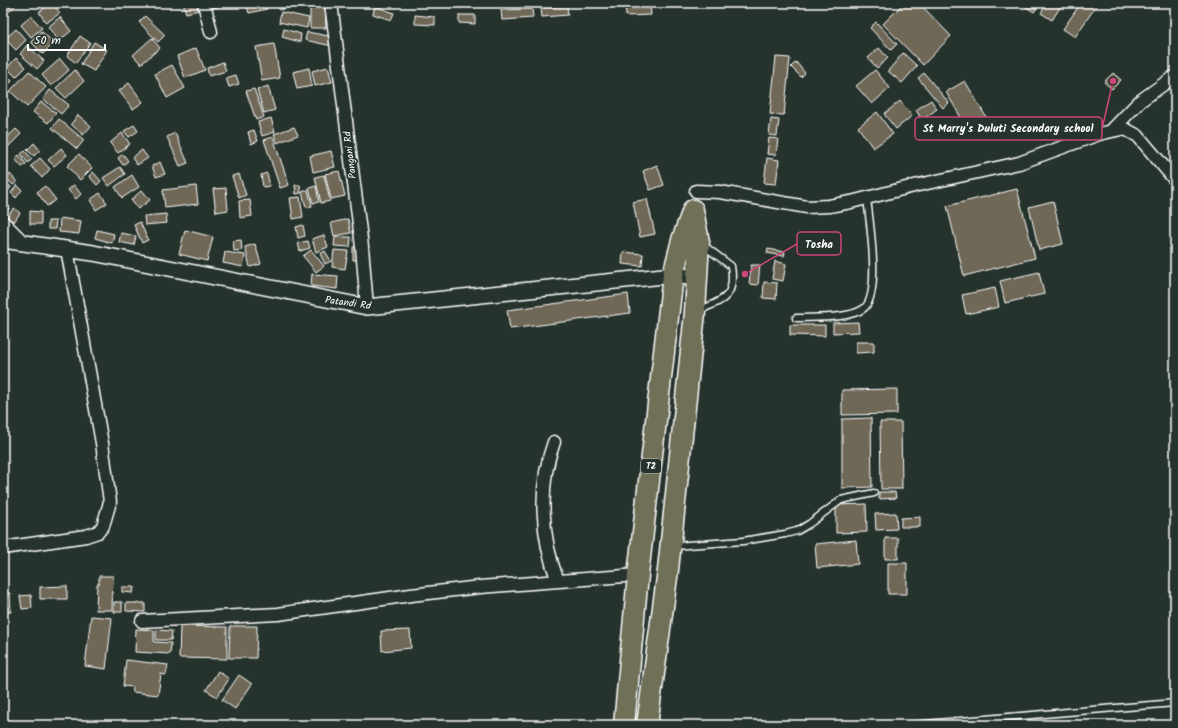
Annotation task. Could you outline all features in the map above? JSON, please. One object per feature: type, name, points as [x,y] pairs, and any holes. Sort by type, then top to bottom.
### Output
[{"type":"highway","name":"T2","points":[[624,725],[638,575],[673,276],[682,240],[693,210],[699,242],[695,312],[670,547],[647,725]]},
{"type":"street","points":[[204,3],[211,32]]},
{"type":"street","name":"Pangani Rd","points":[[331,3],[362,247],[367,307]]},
{"type":"street","points":[[1105,132],[1140,101],[1175,76]]},
{"type":"street","points":[[696,191],[720,192],[807,207],[836,205],[1019,163],[1105,132],[1127,130],[1138,136],[1175,180]]},
{"type":"street","points":[[3,222],[23,242]]},
{"type":"street","name":"Patandi Rd","points":[[3,240],[67,249],[193,272],[367,307],[673,276],[697,278]]},
{"type":"street","points":[[3,548],[86,536],[98,532],[103,526],[110,502],[102,443],[67,249]]},
{"type":"street","points":[[554,442],[548,455],[543,504],[550,562],[558,581]]},
{"type":"street","points":[[142,621],[278,614],[411,594],[638,575]]},
{"type":"lane","points":[[796,318],[836,316],[857,312],[864,308],[868,302],[873,286],[873,259],[867,198]]},
{"type":"lane","points":[[695,312],[726,298],[729,293],[732,274],[730,266],[699,242]]},
{"type":"lane","points":[[670,547],[743,541],[797,531],[841,500],[874,493]]},
{"type":"lane","points":[[913,725],[1175,703]]},
{"type":"building","points":[[3,3],[18,3],[7,13],[3,9]]},
{"type":"building","points":[[52,3],[60,13],[46,23],[39,12]]},
{"type":"building","points":[[183,3],[197,3],[199,10],[186,13]]},
{"type":"building","points":[[208,3],[229,3],[229,4],[210,9]]},
{"type":"building","points":[[246,3],[265,3],[267,9],[249,13]]},
{"type":"building","points":[[277,3],[306,3],[279,10]]},
{"type":"building","points":[[310,3],[325,3],[326,28],[310,28]]},
{"type":"building","points":[[625,3],[650,3],[651,15],[626,16]]},
{"type":"building","points":[[904,3],[919,3],[951,36],[923,65],[883,24]]},
{"type":"building","points":[[1020,3],[1040,3],[1034,12]]},
{"type":"building","points":[[1047,3],[1063,3],[1052,20],[1041,13]]},
{"type":"building","points":[[1081,3],[1098,3],[1075,37],[1063,29]]},
{"type":"building","points":[[375,6],[394,13],[391,20],[373,14]]},
{"type":"building","points":[[567,6],[568,15],[542,17],[541,8]]},
{"type":"building","points":[[532,9],[533,18],[502,20],[501,10]]},
{"type":"building","points":[[281,12],[309,18],[307,28],[279,22]]},
{"type":"building","points":[[415,15],[435,17],[435,25],[415,24]]},
{"type":"building","points":[[459,15],[475,15],[475,24],[459,23]]},
{"type":"building","points":[[31,16],[42,28],[31,37],[21,25]]},
{"type":"building","points":[[145,16],[165,35],[158,42],[139,22]]},
{"type":"building","points":[[60,17],[71,31],[59,41],[48,27]]},
{"type":"building","points":[[876,22],[897,44],[891,50],[870,28]]},
{"type":"building","points":[[16,29],[26,40],[16,50],[5,39]]},
{"type":"building","points":[[284,29],[301,34],[300,42],[282,37]]},
{"type":"building","points":[[41,31],[54,43],[43,54],[31,42]]},
{"type":"building","points":[[307,32],[334,37],[332,46],[305,40]]},
{"type":"building","points":[[80,36],[90,43],[76,63],[67,56]]},
{"type":"building","points":[[152,38],[160,48],[141,64],[133,55]]},
{"type":"building","points":[[94,42],[107,50],[94,71],[81,64]]},
{"type":"building","points":[[274,44],[280,78],[262,81],[256,47]]},
{"type":"building","points":[[27,45],[44,61],[37,69],[20,54]]},
{"type":"building","points":[[196,48],[205,70],[185,78],[177,56]]},
{"type":"building","points":[[879,48],[888,58],[877,68],[868,58]]},
{"type":"building","points":[[903,53],[917,66],[902,83],[888,71]]},
{"type":"building","points":[[776,57],[790,58],[784,115],[770,114]]},
{"type":"building","points":[[16,58],[26,67],[16,77],[7,68]]},
{"type":"building","points":[[60,59],[69,70],[51,86],[42,75]]},
{"type":"building","points":[[223,62],[226,71],[209,76],[207,68]]},
{"type":"building","points":[[796,62],[805,73],[801,77],[791,67]]},
{"type":"building","points":[[172,65],[185,88],[167,98],[155,74]]},
{"type":"building","points":[[328,67],[332,82],[315,86],[312,71]]},
{"type":"building","points":[[309,68],[312,86],[297,89],[293,72]]},
{"type":"building","points":[[75,70],[84,81],[66,98],[56,88]]},
{"type":"building","points":[[875,70],[890,88],[872,104],[856,86]]},
{"type":"building","points":[[29,71],[46,87],[27,107],[10,91]]},
{"type":"building","points":[[3,72],[12,81],[3,90]]},
{"type":"building","points":[[924,73],[949,103],[943,108],[918,78]]},
{"type":"building","points":[[1113,73],[1121,80],[1112,89],[1104,82]]},
{"type":"building","points":[[236,75],[239,84],[229,87],[226,78]]},
{"type":"building","points":[[965,81],[989,122],[970,133],[946,92]]},
{"type":"building","points":[[129,83],[143,102],[133,109],[119,91]]},
{"type":"building","points":[[268,86],[275,110],[264,113],[257,90]]},
{"type":"building","points":[[254,89],[264,117],[256,120],[246,91]]},
{"type":"building","points":[[50,90],[69,105],[61,114],[43,99]]},
{"type":"building","points":[[931,100],[937,109],[922,120],[916,110]]},
{"type":"building","points":[[900,101],[912,116],[896,129],[884,114]]},
{"type":"building","points":[[41,102],[56,113],[48,123],[33,112]]},
{"type":"building","points":[[877,112],[893,134],[873,148],[858,127]]},
{"type":"building","points":[[78,115],[91,126],[83,135],[71,124]]},
{"type":"building","points":[[271,118],[275,132],[262,136],[258,122]]},
{"type":"building","points":[[59,119],[84,140],[77,149],[52,128]]},
{"type":"building","points":[[771,119],[779,120],[777,136],[769,135]]},
{"type":"building","points":[[134,125],[138,131],[129,137],[124,131]]},
{"type":"building","points":[[294,127],[298,135],[277,143],[274,134]]},
{"type":"building","points":[[16,129],[21,134],[8,147],[3,141]]},
{"type":"building","points":[[254,130],[258,141],[251,144],[248,132]]},
{"type":"building","points":[[122,133],[130,144],[118,153],[110,143]]},
{"type":"building","points":[[175,133],[188,163],[180,166],[167,137]]},
{"type":"building","points":[[273,137],[289,185],[280,188],[264,140]]},
{"type":"building","points":[[769,138],[778,139],[776,155],[767,154]]},
{"type":"building","points":[[34,143],[40,150],[34,156],[27,150]]},
{"type":"building","points":[[61,148],[67,155],[54,166],[48,160]]},
{"type":"building","points":[[142,150],[148,158],[137,165],[132,158]]},
{"type":"building","points":[[25,151],[32,159],[28,163],[21,154]]},
{"type":"building","points":[[331,151],[335,167],[313,172],[310,156]]},
{"type":"building","points":[[79,154],[92,168],[80,180],[67,166]]},
{"type":"building","points":[[123,154],[128,161],[123,165],[118,158]]},
{"type":"building","points":[[19,155],[26,164],[22,167],[15,159]]},
{"type":"building","points":[[40,158],[50,169],[42,178],[31,166]]},
{"type":"building","points":[[767,158],[779,160],[776,184],[764,183]]},
{"type":"building","points":[[160,162],[165,174],[156,177],[152,166]]},
{"type":"building","points":[[657,165],[664,185],[650,190],[643,171]]},
{"type":"building","points":[[120,167],[125,174],[109,186],[103,178]]},
{"type":"building","points":[[339,171],[345,196],[331,199],[325,174]]},
{"type":"building","points":[[93,172],[101,181],[97,185],[89,176]]},
{"type":"building","points":[[267,173],[270,186],[263,187],[261,175]]},
{"type":"building","points":[[10,174],[17,182],[13,185],[6,178]]},
{"type":"building","points":[[239,174],[246,195],[239,198],[232,176]]},
{"type":"building","points":[[132,175],[139,187],[122,198],[115,187]]},
{"type":"building","points":[[324,175],[330,201],[321,203],[315,177]]},
{"type":"building","points":[[3,180],[11,187],[3,197]]},
{"type":"building","points":[[17,185],[22,190],[16,198],[11,193]]},
{"type":"building","points":[[74,185],[81,194],[76,199],[68,190]]},
{"type":"building","points":[[295,185],[300,185],[301,193],[296,194]]},
{"type":"building","points":[[45,186],[56,200],[47,206],[37,192]]},
{"type":"building","points":[[196,186],[198,204],[165,208],[163,190]]},
{"type":"building","points":[[316,186],[319,202],[313,203],[309,188]]},
{"type":"building","points":[[226,188],[228,210],[216,212],[213,189]]},
{"type":"building","points":[[1017,189],[1035,258],[964,276],[947,206]]},
{"type":"building","points":[[142,190],[150,200],[138,209],[131,200]]},
{"type":"building","points":[[308,190],[312,206],[306,207],[302,192]]},
{"type":"building","points":[[100,193],[107,203],[96,210],[90,200]]},
{"type":"building","points":[[300,197],[303,217],[293,219],[290,198]]},
{"type":"building","points":[[647,199],[655,234],[640,237],[633,202]]},
{"type":"building","points":[[250,200],[252,216],[240,218],[239,201]]},
{"type":"building","points":[[1053,201],[1063,244],[1039,250],[1029,207]]},
{"type":"building","points":[[5,202],[10,207],[3,216],[3,205]]},
{"type":"building","points":[[14,208],[20,213],[14,222],[7,217]]},
{"type":"building","points":[[30,211],[41,212],[41,224],[30,224]]},
{"type":"building","points":[[166,214],[167,223],[145,225],[144,216]]},
{"type":"building","points":[[60,218],[81,221],[79,234],[59,232]]},
{"type":"building","points":[[348,219],[351,233],[334,236],[331,223]]},
{"type":"building","points":[[48,221],[56,221],[55,229],[48,229]]},
{"type":"building","points":[[140,222],[148,240],[142,243],[134,225]]},
{"type":"building","points":[[303,225],[305,236],[298,238],[296,227]]},
{"type":"building","points":[[97,230],[114,234],[112,243],[95,238]]},
{"type":"building","points":[[185,230],[213,237],[207,261],[179,254]]},
{"type":"building","points":[[121,233],[136,236],[134,245],[119,242]]},
{"type":"building","points":[[324,235],[328,247],[316,252],[312,239]]},
{"type":"building","points":[[335,237],[351,237],[350,247],[334,246]]},
{"type":"building","points":[[241,240],[242,250],[234,251],[233,241]]},
{"type":"building","points":[[308,241],[310,248],[300,251],[298,243]]},
{"type":"building","points":[[255,244],[261,264],[250,267],[245,247]]},
{"type":"building","points":[[353,247],[359,247],[359,260],[353,260]]},
{"type":"building","points":[[768,249],[785,252],[784,256],[767,253]]},
{"type":"building","points":[[311,250],[324,266],[316,272],[303,256]]},
{"type":"building","points":[[334,250],[348,251],[345,269],[332,267]]},
{"type":"building","points":[[325,251],[331,261],[325,264],[320,254]]},
{"type":"building","points":[[225,252],[245,255],[243,267],[223,263]]},
{"type":"building","points":[[623,252],[643,254],[642,266],[622,264]]},
{"type":"building","points":[[775,261],[786,264],[783,281],[772,279]]},
{"type":"building","points":[[751,265],[760,265],[758,285],[749,284]]},
{"type":"building","points":[[1039,272],[1044,294],[1005,303],[1000,281]]},
{"type":"building","points":[[312,274],[338,276],[337,289],[311,286]]},
{"type":"building","points":[[764,282],[777,283],[776,299],[763,298]]},
{"type":"building","points":[[995,288],[999,307],[966,314],[962,295]]},
{"type":"building","points":[[628,294],[630,313],[510,329],[507,310]]},
{"type":"building","points":[[858,322],[859,332],[833,333],[833,323]]},
{"type":"building","points":[[790,325],[825,325],[825,336],[790,335]]},
{"type":"building","points":[[856,342],[874,342],[874,352],[856,353]]},
{"type":"building","points":[[897,389],[897,414],[842,415],[842,390]]},
{"type":"building","points":[[871,418],[872,487],[842,488],[842,419]]},
{"type":"building","points":[[880,422],[901,422],[902,489],[881,489]]},
{"type":"building","points":[[879,492],[895,492],[896,498],[879,499]]},
{"type":"building","points":[[866,504],[867,532],[836,533],[836,505]]},
{"type":"building","points":[[896,513],[897,529],[876,530],[875,514]]},
{"type":"building","points":[[920,517],[920,527],[901,527],[901,518]]},
{"type":"building","points":[[885,538],[898,538],[898,559],[885,559]]},
{"type":"building","points":[[856,540],[858,564],[817,568],[815,544]]},
{"type":"building","points":[[888,563],[907,563],[907,594],[888,594]]},
{"type":"building","points":[[99,576],[113,576],[112,610],[96,610],[97,584],[99,584]]},
{"type":"building","points":[[67,586],[67,599],[40,599],[40,587]]},
{"type":"building","points":[[122,587],[134,587],[133,593],[122,592]]},
{"type":"building","points":[[3,593],[10,593],[11,612],[3,612]]},
{"type":"building","points":[[31,595],[32,608],[22,609],[20,596]]},
{"type":"building","points":[[114,602],[122,602],[122,612],[114,612]]},
{"type":"building","points":[[126,603],[145,603],[145,612],[126,611]]},
{"type":"building","points":[[91,616],[112,618],[106,669],[85,666]]},
{"type":"building","points":[[180,626],[227,627],[227,659],[179,658]]},
{"type":"building","points":[[230,626],[257,626],[256,658],[229,658]]},
{"type":"building","points":[[136,629],[154,630],[154,642],[171,643],[170,654],[135,652]]},
{"type":"building","points":[[156,630],[172,631],[171,640],[156,640]]},
{"type":"building","points":[[410,630],[411,648],[382,651],[381,631]]},
{"type":"building","points":[[126,660],[168,665],[166,675],[161,674],[158,695],[132,692],[133,687],[123,686]]},
{"type":"building","points":[[218,671],[229,679],[217,697],[206,690]]},
{"type":"building","points":[[239,675],[252,684],[235,709],[222,700]]},
{"type":"place","name":"St Marry's Duluti Secondary school","points":[[1113,81]]},
{"type":"place","name":"Tosha","points":[[745,274]]}]
